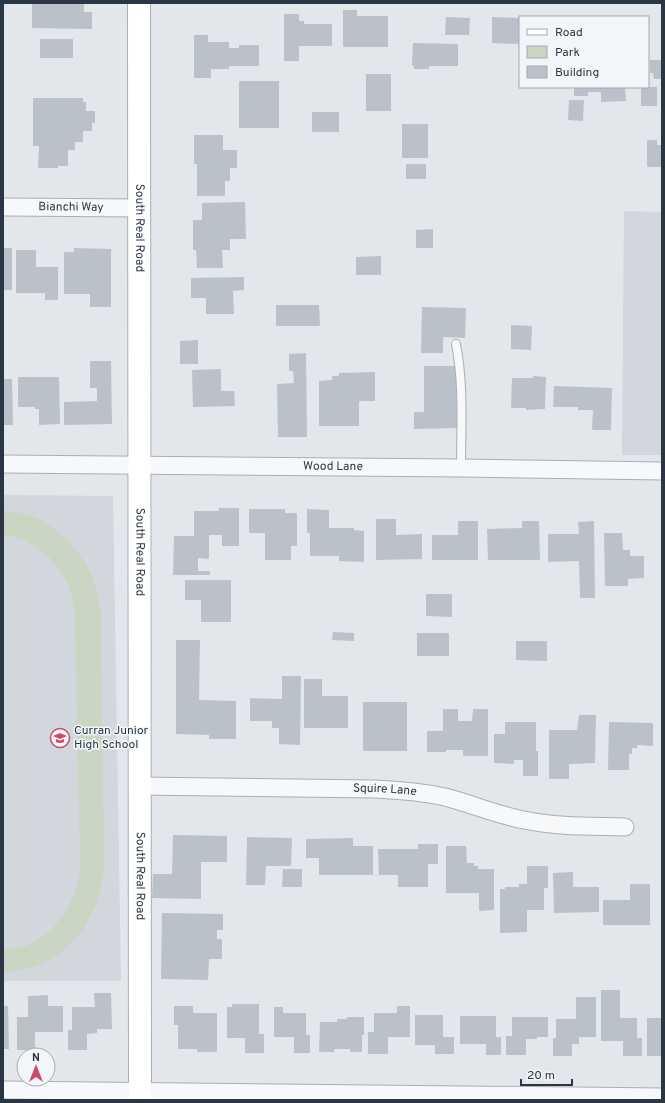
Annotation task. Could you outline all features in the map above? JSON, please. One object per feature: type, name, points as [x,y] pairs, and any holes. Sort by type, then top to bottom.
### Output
[{"type":"street","name":"South Real Road","points":[[139,3],[140,1096]]},
{"type":"street","name":"Bianchi Way","points":[[3,207],[140,208]]},
{"type":"street","name":"Wood Lane","points":[[3,464],[662,471]]},
{"type":"street","name":"Squire Lane","points":[[140,786],[375,789],[407,791],[445,798],[525,820],[557,825],[625,827]]},
{"type":"street","points":[[3,1090],[140,1096],[662,1097]]},
{"type":"lane","points":[[456,344],[460,363],[461,384],[461,468]]},
{"type":"shaded area","points":[[624,211],[662,212],[662,455],[622,455]]},
{"type":"shaded area","name":"Curran Junior High School","points":[[3,495],[113,496],[121,981],[3,981]]},
{"type":"green space","points":[[3,511],[18,512],[32,516],[45,522],[56,530],[77,551],[92,576],[95,585],[101,612],[104,871],[97,903],[82,931],[60,954],[35,967],[5,973],[3,973],[3,950],[27,946],[50,932],[67,910],[78,884],[80,863],[74,606],[70,589],[63,576],[42,551],[24,540],[3,535]]},
{"type":"building","points":[[32,3],[84,3],[84,12],[92,12],[92,29],[32,28]]},
{"type":"building","points":[[343,10],[357,10],[357,16],[388,16],[388,47],[343,47]]},
{"type":"building","points":[[284,14],[299,14],[299,21],[304,21],[304,24],[332,24],[332,46],[299,46],[299,61],[284,61]]},
{"type":"building","points":[[446,17],[470,18],[469,35],[445,35]]},
{"type":"building","points":[[492,17],[519,18],[519,44],[492,43]]},
{"type":"building","points":[[194,35],[208,35],[208,42],[229,42],[229,48],[239,48],[239,45],[259,45],[259,66],[229,66],[229,69],[211,69],[211,78],[194,78]]},
{"type":"building","points":[[40,39],[73,39],[73,58],[40,58]]},
{"type":"building","points":[[413,43],[458,44],[458,66],[429,66],[429,69],[414,69],[414,66],[412,66]]},
{"type":"building","points":[[650,60],[662,60],[662,79],[654,79],[653,73],[650,73]]},
{"type":"building","points":[[366,74],[391,74],[391,111],[366,111]]},
{"type":"building","points":[[239,81],[279,81],[279,128],[239,128]]},
{"type":"building","points":[[657,87],[657,106],[641,106],[641,88]]},
{"type":"building","points":[[574,88],[625,88],[626,101],[601,102],[601,92],[588,92],[588,96],[574,96]]},
{"type":"building","points":[[33,98],[83,98],[83,102],[86,102],[86,111],[95,111],[95,123],[92,123],[92,131],[83,131],[83,142],[75,142],[75,150],[68,150],[68,166],[58,166],[58,168],[38,168],[39,146],[33,146]]},
{"type":"building","points":[[569,100],[584,100],[583,121],[568,120]]},
{"type":"building","points":[[312,112],[339,112],[339,132],[312,132]]},
{"type":"building","points":[[402,124],[428,124],[428,158],[402,158]]},
{"type":"building","points":[[194,135],[223,135],[223,150],[237,150],[237,168],[230,168],[230,181],[225,181],[225,196],[197,196],[197,164],[194,164]]},
{"type":"building","points":[[647,140],[657,140],[657,145],[662,145],[662,167],[647,167]]},
{"type":"building","points":[[406,164],[426,164],[426,179],[406,179]]},
{"type":"building","points":[[245,202],[246,239],[230,239],[230,250],[222,250],[223,268],[197,268],[196,250],[193,250],[193,220],[202,220],[202,203]]},
{"type":"building","points":[[433,229],[433,248],[416,248],[416,230]]},
{"type":"building","points":[[3,248],[12,248],[12,290],[3,290]]},
{"type":"building","points":[[74,248],[111,249],[111,307],[90,307],[90,294],[64,294],[64,252],[74,252]]},
{"type":"building","points":[[16,250],[36,250],[36,267],[58,267],[58,300],[45,300],[45,293],[16,293]]},
{"type":"building","points":[[381,256],[381,275],[356,275],[356,257]]},
{"type":"building","points":[[244,277],[244,290],[233,291],[234,314],[206,314],[206,298],[191,298],[191,278]]},
{"type":"building","points":[[276,305],[319,305],[320,326],[276,326]]},
{"type":"building","points":[[422,307],[466,308],[465,338],[443,337],[443,353],[421,353]]},
{"type":"building","points":[[511,325],[532,326],[531,350],[511,349]]},
{"type":"building","points":[[198,340],[198,364],[180,364],[180,341]]},
{"type":"building","points":[[306,353],[307,437],[278,437],[277,384],[294,383],[293,371],[289,371],[289,354]]},
{"type":"building","points":[[90,361],[111,361],[112,424],[64,425],[64,402],[97,401],[97,388],[90,388]]},
{"type":"building","points":[[424,366],[456,366],[457,428],[414,429],[414,412],[424,412]]},
{"type":"building","points":[[221,369],[221,391],[234,391],[235,406],[193,407],[192,370]]},
{"type":"building","points":[[375,372],[375,401],[359,401],[359,426],[319,426],[319,381],[332,380],[332,376],[339,376],[339,373]]},
{"type":"building","points":[[533,376],[546,377],[545,409],[526,410],[526,408],[511,408],[512,378],[533,378]]},
{"type":"building","points":[[18,377],[59,377],[60,424],[39,425],[39,409],[35,409],[35,407],[18,407]]},
{"type":"building","points":[[3,379],[12,379],[13,425],[3,425]]},
{"type":"building","points":[[554,386],[612,388],[611,430],[592,430],[593,410],[578,410],[578,407],[553,407]]},
{"type":"building","points":[[219,508],[239,508],[239,546],[222,546],[222,535],[209,535],[209,559],[198,558],[198,571],[210,571],[210,575],[173,575],[174,536],[194,536],[194,511],[219,511]]},
{"type":"building","points":[[249,509],[285,509],[285,513],[297,513],[297,546],[291,546],[291,560],[265,560],[265,533],[249,533]]},
{"type":"building","points":[[307,509],[329,510],[329,528],[354,528],[354,530],[364,531],[364,562],[339,561],[339,556],[310,556],[310,533],[307,533]]},
{"type":"building","points":[[376,519],[396,519],[396,535],[422,534],[422,559],[376,560]]},
{"type":"building","points":[[458,521],[478,521],[478,560],[432,560],[432,535],[458,535]]},
{"type":"building","points":[[522,521],[539,521],[540,560],[488,560],[487,529],[522,528]]},
{"type":"building","points":[[594,521],[595,598],[580,598],[579,561],[548,562],[548,534],[579,534],[578,522]]},
{"type":"building","points":[[604,533],[622,533],[623,550],[630,550],[630,556],[644,556],[644,578],[628,579],[628,586],[605,586]]},
{"type":"building","points":[[185,580],[231,580],[231,622],[201,622],[201,600],[185,600]]},
{"type":"building","points":[[426,594],[452,594],[452,617],[426,616]]},
{"type":"building","points":[[333,632],[354,633],[354,641],[332,640]]},
{"type":"building","points":[[417,633],[449,633],[449,656],[417,656]]},
{"type":"building","points":[[176,640],[200,640],[199,700],[236,701],[236,739],[209,739],[209,735],[176,734]]},
{"type":"building","points":[[516,641],[547,641],[547,661],[516,660]]},
{"type":"building","points":[[282,676],[301,676],[300,745],[279,744],[279,728],[272,728],[272,721],[250,721],[250,698],[282,699]]},
{"type":"building","points":[[304,679],[322,679],[322,696],[348,696],[348,728],[304,728]]},
{"type":"building","points":[[363,702],[407,702],[407,751],[363,751]]},
{"type":"building","points":[[443,709],[458,709],[458,721],[472,721],[473,709],[488,709],[488,756],[463,756],[463,750],[427,752],[427,731],[443,731]]},
{"type":"building","points":[[579,715],[596,715],[595,763],[569,764],[569,779],[549,779],[549,730],[577,730]]},
{"type":"building","points":[[505,722],[536,722],[538,776],[523,776],[523,760],[514,760],[514,764],[494,763],[494,734],[505,734]]},
{"type":"building","points":[[609,722],[653,723],[653,746],[637,745],[637,748],[632,748],[632,754],[629,754],[629,770],[608,770]]},
{"type":"building","points":[[173,835],[227,836],[227,862],[201,862],[201,899],[152,898],[153,874],[172,874]]},
{"type":"building","points":[[247,837],[292,838],[291,866],[266,866],[265,885],[246,885]]},
{"type":"building","points":[[353,838],[353,846],[373,846],[373,875],[319,875],[319,858],[306,858],[306,839]]},
{"type":"building","points":[[418,844],[438,844],[438,864],[428,864],[428,887],[398,887],[398,875],[379,875],[378,849],[418,849]]},
{"type":"building","points":[[446,846],[466,846],[467,863],[474,863],[474,866],[478,866],[478,869],[494,869],[494,910],[479,911],[479,893],[446,893]]},
{"type":"building","points":[[527,866],[548,866],[548,888],[544,888],[544,910],[527,910],[527,932],[500,933],[500,889],[505,889],[505,887],[519,887],[519,884],[527,884]]},
{"type":"building","points":[[283,869],[302,869],[302,887],[282,887]]},
{"type":"building","points":[[573,872],[573,887],[599,887],[599,912],[554,913],[553,873]]},
{"type":"building","points":[[630,884],[650,884],[650,925],[603,925],[603,900],[630,900]]},
{"type":"building","points":[[162,913],[223,914],[223,930],[217,930],[217,939],[222,939],[222,959],[209,959],[208,980],[161,979]]},
{"type":"building","points":[[601,990],[620,990],[620,1018],[637,1018],[637,1038],[642,1038],[642,1056],[623,1056],[623,1041],[601,1041]]},
{"type":"building","points":[[94,993],[111,993],[112,1029],[97,1029],[97,1033],[87,1034],[87,1050],[68,1050],[68,1030],[72,1030],[72,1007],[95,1007]]},
{"type":"building","points":[[48,995],[48,1006],[63,1006],[63,1032],[35,1032],[35,1047],[17,1047],[17,1017],[28,1017],[28,996]]},
{"type":"building","points":[[576,997],[596,997],[596,1037],[579,1037],[579,1044],[572,1044],[572,1056],[553,1056],[553,1038],[556,1038],[556,1019],[576,1019]]},
{"type":"building","points":[[232,1004],[259,1004],[259,1034],[264,1034],[264,1053],[245,1053],[245,1038],[227,1038],[227,1007],[232,1007]]},
{"type":"building","points":[[3,1006],[8,1006],[9,1049],[3,1049]]},
{"type":"building","points":[[174,1006],[193,1006],[193,1013],[217,1013],[217,1052],[197,1052],[197,1049],[178,1049],[178,1025],[174,1025]]},
{"type":"building","points":[[397,1006],[410,1006],[410,1037],[388,1037],[388,1054],[368,1054],[368,1032],[374,1032],[374,1013],[397,1013]]},
{"type":"building","points":[[274,1007],[283,1007],[283,1013],[306,1013],[306,1035],[310,1035],[310,1053],[294,1053],[294,1037],[274,1037]]},
{"type":"building","points":[[415,1015],[443,1015],[443,1037],[454,1037],[454,1054],[435,1054],[435,1045],[415,1045]]},
{"type":"building","points":[[460,1016],[496,1016],[496,1037],[501,1037],[501,1055],[486,1055],[486,1044],[460,1044]]},
{"type":"building","points":[[347,1017],[364,1017],[362,1052],[350,1052],[350,1049],[334,1049],[334,1052],[319,1052],[320,1022],[337,1022],[337,1019],[347,1019]]},
{"type":"building","points":[[512,1017],[548,1017],[548,1037],[526,1039],[526,1055],[506,1055],[506,1036],[512,1036]]},
{"type":"building","points":[[647,1018],[662,1018],[661,1056],[647,1056]]},
{"type":"place","name":"Curran Junior High School","points":[[60,738]]}]
